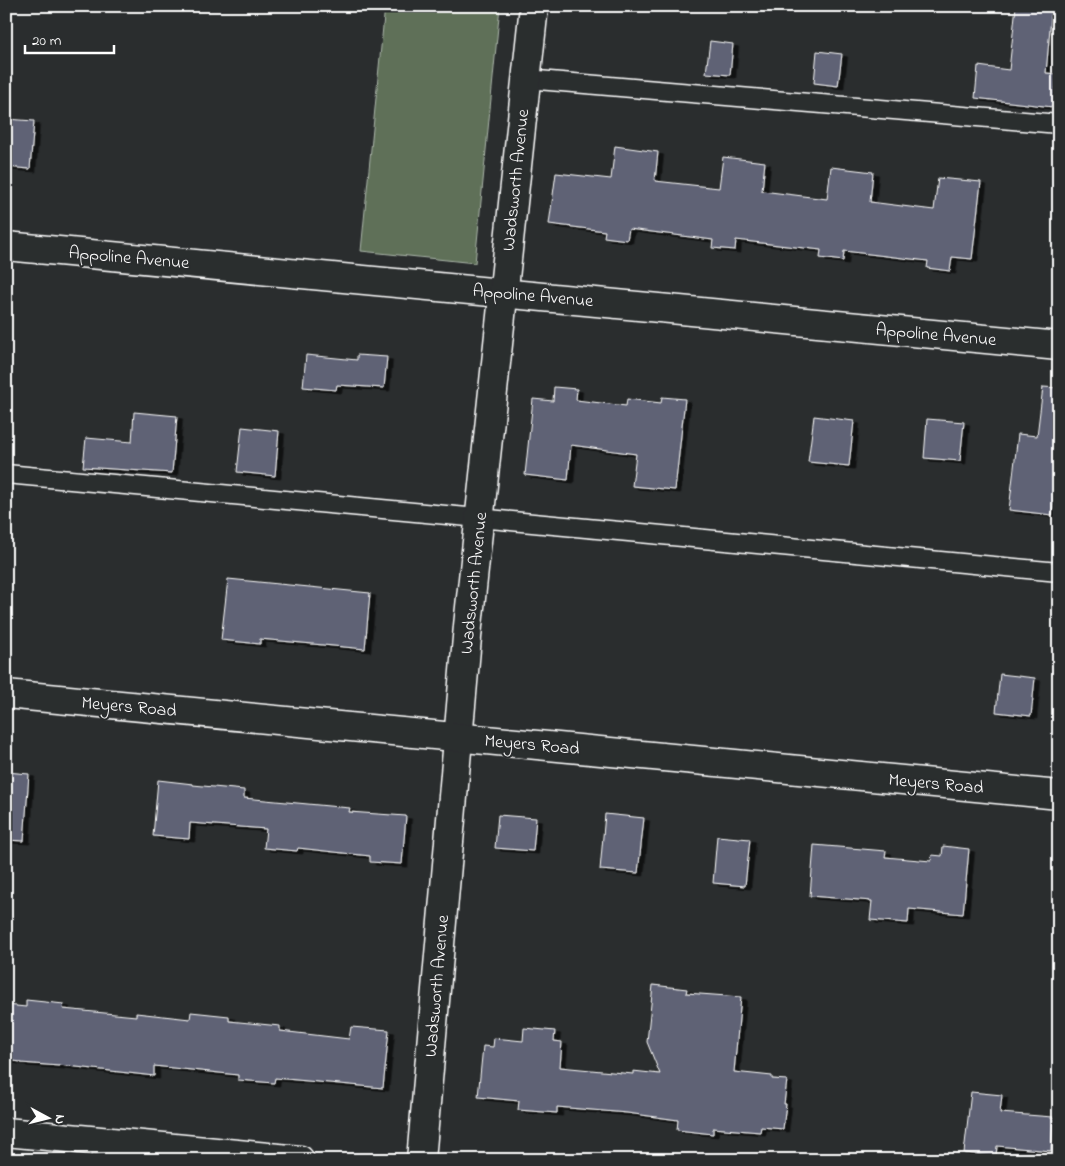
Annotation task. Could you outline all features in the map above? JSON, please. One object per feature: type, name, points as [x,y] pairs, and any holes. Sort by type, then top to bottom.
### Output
[{"type":"street","name":"Wadsworth Avenue","points":[[421,1160],[479,518],[534,6]]},
{"type":"street","name":"Appoline Avenue","points":[[6,246],[1059,346]]},
{"type":"street","name":"Meyers Road","points":[[6,694],[1059,794]]},
{"type":"street","points":[[6,1132],[300,1160]]},
{"type":"lane","points":[[526,79],[1059,124]]},
{"type":"lane","points":[[6,474],[1059,572]]},
{"type":"green space","points":[[385,6],[500,6],[475,263],[361,251]]},
{"type":"building","points":[[1016,6],[1052,6],[1046,73],[1057,74],[1053,107],[975,98],[978,66],[1009,70]]},
{"type":"building","points":[[710,41],[733,44],[730,75],[706,73]]},
{"type":"building","points":[[817,51],[842,54],[838,86],[814,83]]},
{"type":"building","points":[[6,119],[34,121],[30,169],[6,167]]},
{"type":"building","points":[[615,146],[658,152],[655,181],[719,188],[723,157],[765,162],[762,191],[827,199],[831,167],[873,172],[870,202],[934,210],[938,178],[981,182],[972,259],[952,257],[950,271],[927,268],[928,261],[844,251],[843,261],[820,258],[821,250],[736,240],[735,250],[712,248],[713,240],[629,229],[627,240],[604,237],[605,231],[549,224],[556,173],[611,179]]},
{"type":"building","points":[[306,355],[357,360],[357,355],[387,357],[384,388],[337,385],[336,390],[303,387]]},
{"type":"building","points":[[554,387],[577,389],[576,400],[626,406],[627,399],[661,403],[662,397],[685,399],[675,490],[632,486],[636,454],[571,445],[568,480],[525,475],[533,399],[553,401]]},
{"type":"building","points":[[1043,387],[1059,388],[1059,456],[1052,515],[1009,510],[1018,434],[1037,436]]},
{"type":"building","points":[[134,412],[177,416],[172,473],[83,467],[86,438],[132,442]]},
{"type":"building","points":[[814,416],[854,421],[849,466],[808,462]]},
{"type":"building","points":[[927,419],[964,422],[960,461],[924,458]]},
{"type":"building","points":[[242,427],[279,431],[275,476],[237,472]]},
{"type":"building","points":[[228,579],[370,593],[365,649],[260,639],[260,644],[221,640]]},
{"type":"building","points":[[1000,674],[1035,678],[1031,716],[996,712]]},
{"type":"building","points":[[6,772],[29,774],[24,841],[6,840]]},
{"type":"building","points":[[158,780],[244,790],[244,798],[350,808],[349,812],[406,816],[402,864],[370,862],[370,856],[298,848],[297,851],[264,848],[266,829],[190,823],[189,839],[153,836]]},
{"type":"building","points":[[605,814],[644,818],[638,873],[600,870]]},
{"type":"building","points":[[498,815],[536,818],[533,851],[495,848]]},
{"type":"building","points":[[717,836],[750,839],[745,886],[713,883]]},
{"type":"building","points":[[814,845],[886,851],[885,857],[931,861],[932,855],[942,856],[943,846],[969,849],[963,914],[909,909],[908,923],[870,920],[872,901],[810,896]]},
{"type":"building","points":[[653,985],[687,989],[686,993],[741,997],[734,1072],[772,1076],[772,1079],[787,1080],[783,1129],[761,1127],[760,1132],[713,1128],[713,1134],[677,1130],[678,1120],[627,1113],[557,1107],[557,1113],[518,1110],[519,1101],[478,1097],[483,1046],[493,1047],[494,1038],[523,1041],[524,1028],[555,1031],[554,1041],[562,1042],[560,1067],[633,1074],[633,1071],[660,1074],[647,1042]]},
{"type":"building","points":[[26,1000],[64,1004],[63,1009],[136,1016],[136,1013],[190,1019],[191,1012],[229,1016],[229,1021],[280,1026],[280,1031],[349,1039],[351,1027],[389,1030],[383,1088],[275,1078],[274,1083],[238,1080],[238,1075],[154,1066],[154,1076],[6,1060],[6,1005],[26,1007]]},
{"type":"building","points":[[971,1092],[1002,1095],[1000,1113],[1053,1117],[1051,1151],[997,1146],[996,1156],[964,1153]]}]
